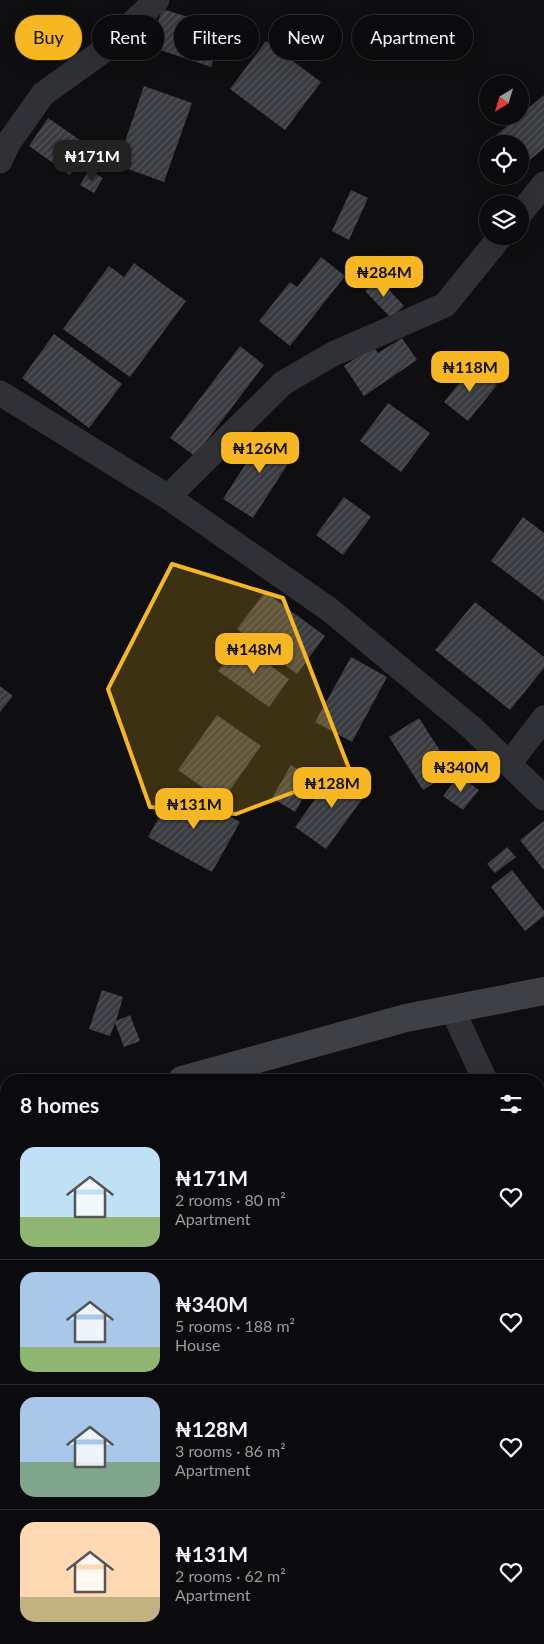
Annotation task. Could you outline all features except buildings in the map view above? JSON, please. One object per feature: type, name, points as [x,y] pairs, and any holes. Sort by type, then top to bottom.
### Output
[{"type":"main road","points":[[219,1074],[406,1018],[544,991]]},
{"type":"street","points":[[0,161],[9,142],[44,94],[100,53],[157,0]]},
{"type":"street","points":[[529,203],[544,184]]},
{"type":"street","points":[[168,497],[283,383],[333,354],[445,305],[495,245]]},
{"type":"street","points":[[0,393],[168,497],[330,610],[472,728],[544,798]]},
{"type":"street","points":[[509,764],[544,718]]},
{"type":"street","points":[[452,1009],[482,1074]]},
{"type":"highlighted area","points":[[172,564],[283,598],[350,771],[236,814],[150,807],[108,689]]}]
